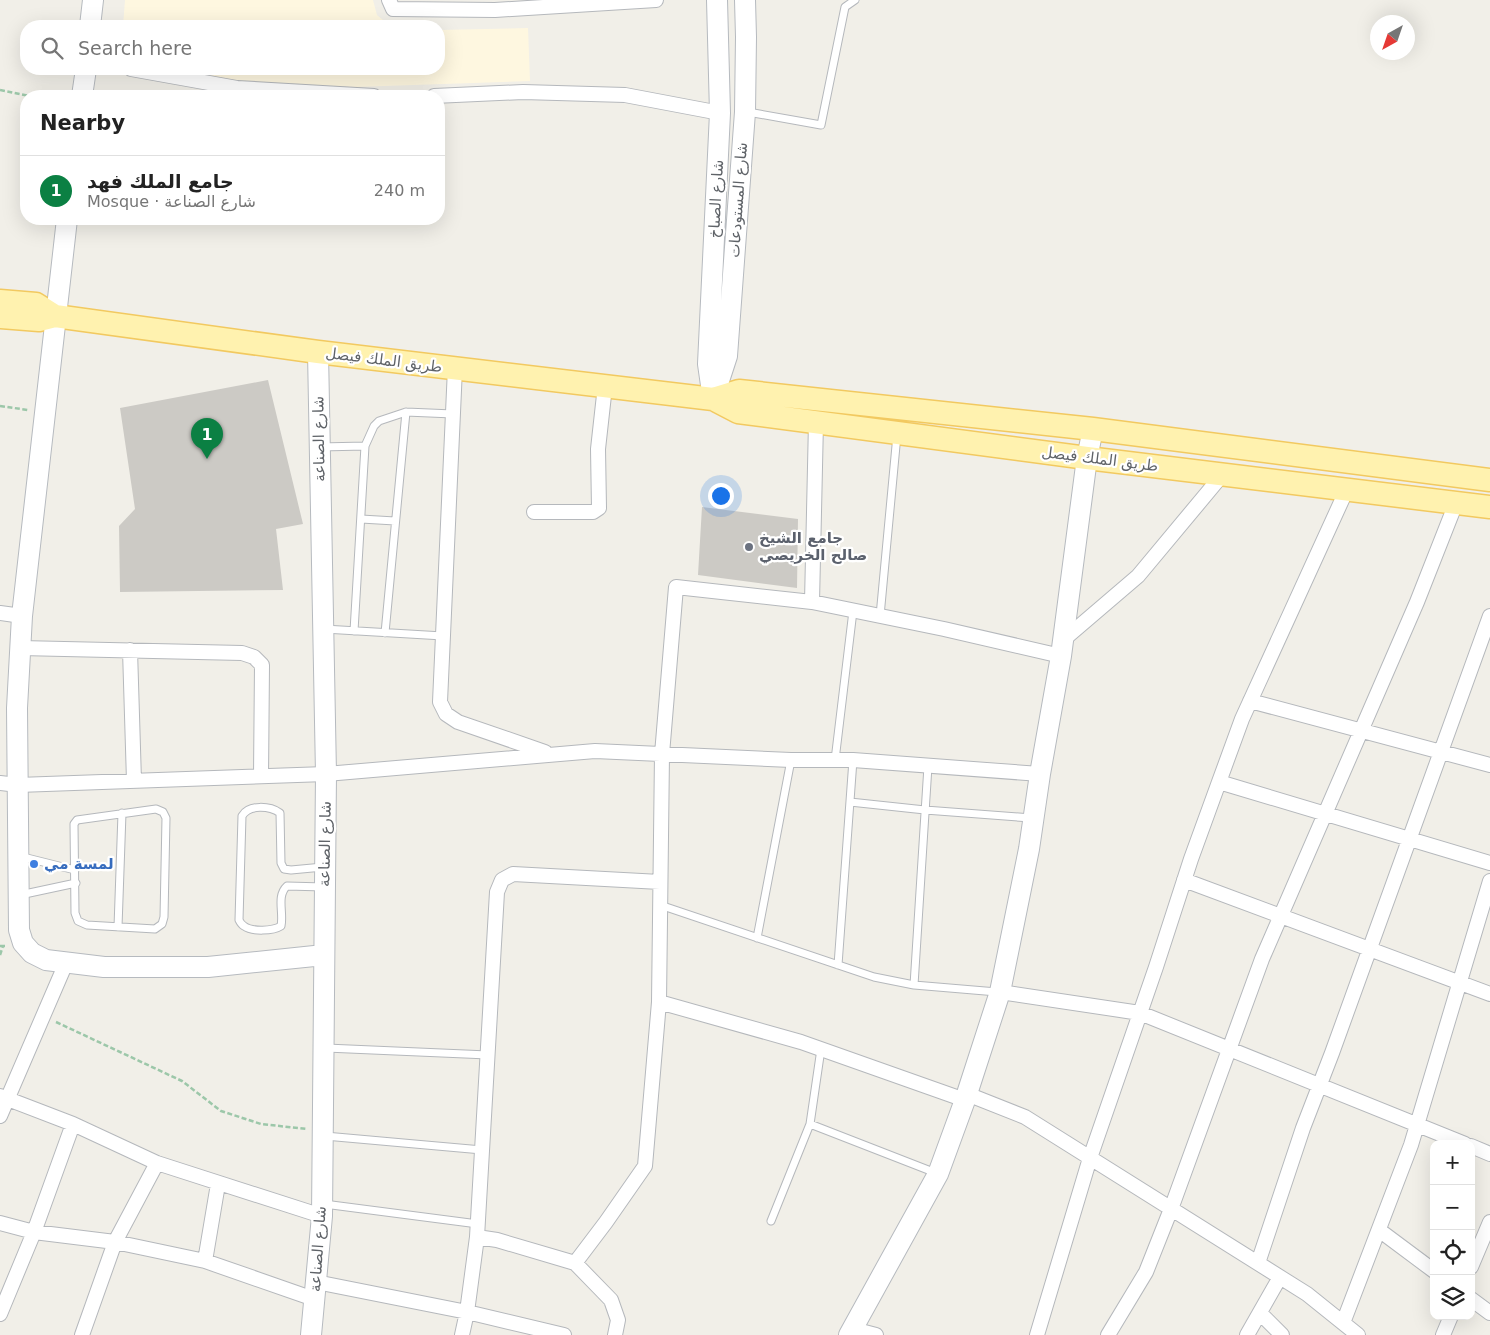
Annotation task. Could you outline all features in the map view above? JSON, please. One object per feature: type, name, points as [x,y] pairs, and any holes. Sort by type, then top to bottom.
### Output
[{"type":"main road","name":"طريق الملك فيصل","points":[[0,301],[36,304],[55,316]]},
{"type":"main road","name":"طريق الملك فيصل","points":[[0,317],[39,320],[55,316],[318,352],[713,399],[738,412],[1490,508]]},
{"type":"main road","name":"طريق الملك فيصل","points":[[713,399],[739,391],[1093,429],[1490,480]]},
{"type":"street","points":[[91,20],[93,0]]},
{"type":"street","points":[[389,0],[393,10],[455,5],[656,0]]},
{"type":"street","name":"شارع الصباخ","points":[[713,399],[708,364],[720,113],[717,0]]},
{"type":"street","name":"شارع المستودعات","points":[[713,399],[727,356],[745,112],[746,37],[744,0]]},
{"type":"street","points":[[83,90],[85,75]]},
{"type":"street","points":[[164,75],[237,88],[271,90]]},
{"type":"street","points":[[445,96],[522,92],[625,94],[720,113]]},
{"type":"street","points":[[66,225],[22,616],[17,708],[9,784],[18,855],[19,930],[24,943],[32,954],[46,960],[104,967],[208,967],[324,955]]},
{"type":"street","name":"شارع الصناعة","points":[[311,1335],[322,1210],[326,774],[318,352]]},
{"type":"street","points":[[455,368],[440,702],[446,714],[458,722],[550,754]]},
{"type":"street","points":[[534,512],[593,512],[599,508],[598,450],[605,386]]},
{"type":"street","points":[[812,602],[816,422]]},
{"type":"street","points":[[876,1335],[851,1332],[938,1174],[966,1097],[1000,992],[1030,849],[1040,774],[1062,648],[1087,458],[1093,429]]},
{"type":"street","points":[[1062,648],[1138,576],[1223,474]]},
{"type":"street","points":[[1037,1335],[1090,1158],[1219,782],[1250,701],[1347,489]]},
{"type":"street","points":[[1108,1335],[1146,1272],[1172,1209],[1262,959],[1417,602],[1456,503]]},
{"type":"street","points":[[575,1263],[644,1166],[659,1002],[662,754],[676,586],[812,602],[944,628],[1062,648]]},
{"type":"street","points":[[0,613],[22,616]]},
{"type":"street","points":[[1258,1263],[1303,1128],[1320,1086],[1490,616]]},
{"type":"street","points":[[20,648],[242,653],[254,657],[262,665],[261,776]]},
{"type":"street","points":[[130,650],[134,781]]},
{"type":"street","points":[[1250,701],[1490,765]]},
{"type":"street","points":[[9,784],[326,774],[595,751],[791,760],[853,760],[1040,774]]},
{"type":"street","points":[[1219,782],[1490,863]]},
{"type":"street","points":[[462,1335],[467,1312],[477,1230],[497,892],[502,880],[513,874],[660,882]]},
{"type":"street","points":[[1184,880],[1490,994]]},
{"type":"street","points":[[1343,1323],[1417,1125],[1490,881]]},
{"type":"street","points":[[0,1116],[4,1098],[44,1016],[66,962]]},
{"type":"street","points":[[1000,992],[1140,1013],[1455,1140]]},
{"type":"street","points":[[659,1002],[821,1049],[1024,1117],[1307,1294],[1358,1335]]},
{"type":"street","points":[[4,1098],[73,1124],[157,1163],[218,1184],[322,1210]]},
{"type":"street","points":[[0,1314],[34,1232],[73,1124]]},
{"type":"street","points":[[1475,1148],[1490,1154]]},
{"type":"street","points":[[82,1335],[115,1242],[157,1163]]},
{"type":"street","points":[[205,1261],[218,1184]]},
{"type":"street","points":[[1475,1258],[1490,1222]]},
{"type":"street","points":[[0,1223],[34,1232],[115,1242],[205,1261],[315,1291],[467,1312],[564,1335]]},
{"type":"street","points":[[477,1230],[497,1240],[575,1263],[611,1300],[618,1320],[615,1335]]},
{"type":"street","points":[[1378,1230],[1430,1268]]},
{"type":"street","points":[[1247,1335],[1280,1277]]},
{"type":"street","points":[[1475,1302],[1490,1313]]},
{"type":"street","points":[[1260,1312],[1282,1335]]},
{"type":"street","points":[[1443,1335],[1449,1320]]},
{"type":"lane","points":[[745,112],[822,125],[845,7],[855,0]]},
{"type":"lane","points":[[354,631],[365,446],[374,426],[378,421],[406,412],[453,414]]},
{"type":"lane","points":[[385,633],[406,412]]},
{"type":"lane","points":[[880,616],[897,433]]},
{"type":"lane","points":[[320,447],[365,446]]},
{"type":"lane","points":[[361,519],[395,521]]},
{"type":"lane","points":[[836,760],[853,610]]},
{"type":"lane","points":[[323,629],[443,636]]},
{"type":"lane","points":[[757,938],[791,760]]},
{"type":"lane","points":[[838,965],[853,760]]},
{"type":"lane","points":[[914,985],[928,766]]},
{"type":"lane","points":[[850,802],[1034,818]]},
{"type":"lane","points":[[324,887],[287,886],[282,890],[281,896],[281,926],[275,929],[249,929],[243,926],[239,920],[242,816],[245,810],[250,808],[273,809],[280,813],[280,862],[284,869],[325,867]]},
{"type":"lane","points":[[156,809],[163,812],[166,818],[164,917],[162,924],[155,929],[87,925],[78,921],[75,914],[75,870],[74,824],[77,820],[156,809]]},
{"type":"lane","points":[[118,927],[122,813]]},
{"type":"lane","points":[[18,855],[75,870]]},
{"type":"lane","points":[[18,895],[76,883]]},
{"type":"lane","points":[[660,905],[874,977],[914,985],[1000,992]]},
{"type":"lane","points":[[323,1048],[488,1055]]},
{"type":"lane","points":[[771,1221],[810,1124],[821,1049]]},
{"type":"lane","points":[[810,1124],[938,1174]]},
{"type":"lane","points":[[322,1133],[482,1150]]},
{"type":"lane","points":[[322,1210],[477,1230]]},
{"type":"path","points":[[0,90],[20,94]]},
{"type":"path","points":[[0,406],[45,411]]},
{"type":"path","points":[[0,955],[3,946]]},
{"type":"path","points":[[44,1016],[182,1081],[221,1111],[261,1124],[322,1133]]},
{"type":"shaded area","points":[[125,0],[373,0],[377,15],[383,20],[123,20]]},
{"type":"shaded area","points":[[528,28],[530,81],[354,87],[215,80],[188,75],[445,75],[445,30]]},
{"type":"building","points":[[268,380],[303,524],[276,529],[283,590],[120,592],[119,526],[135,509],[120,408]]},
{"type":"building","name":"جامع الشيخ صالح الخريصي","points":[[702,507],[798,519],[797,588],[698,575]]},
{"type":"place","name":"جامع الملك فهد","points":[[207,459]]},
{"type":"place","name":"جامع الشيخ صالح الخريصي","points":[[749,547]]},
{"type":"place","name":"لمسة مي","points":[[34,864]]}]
